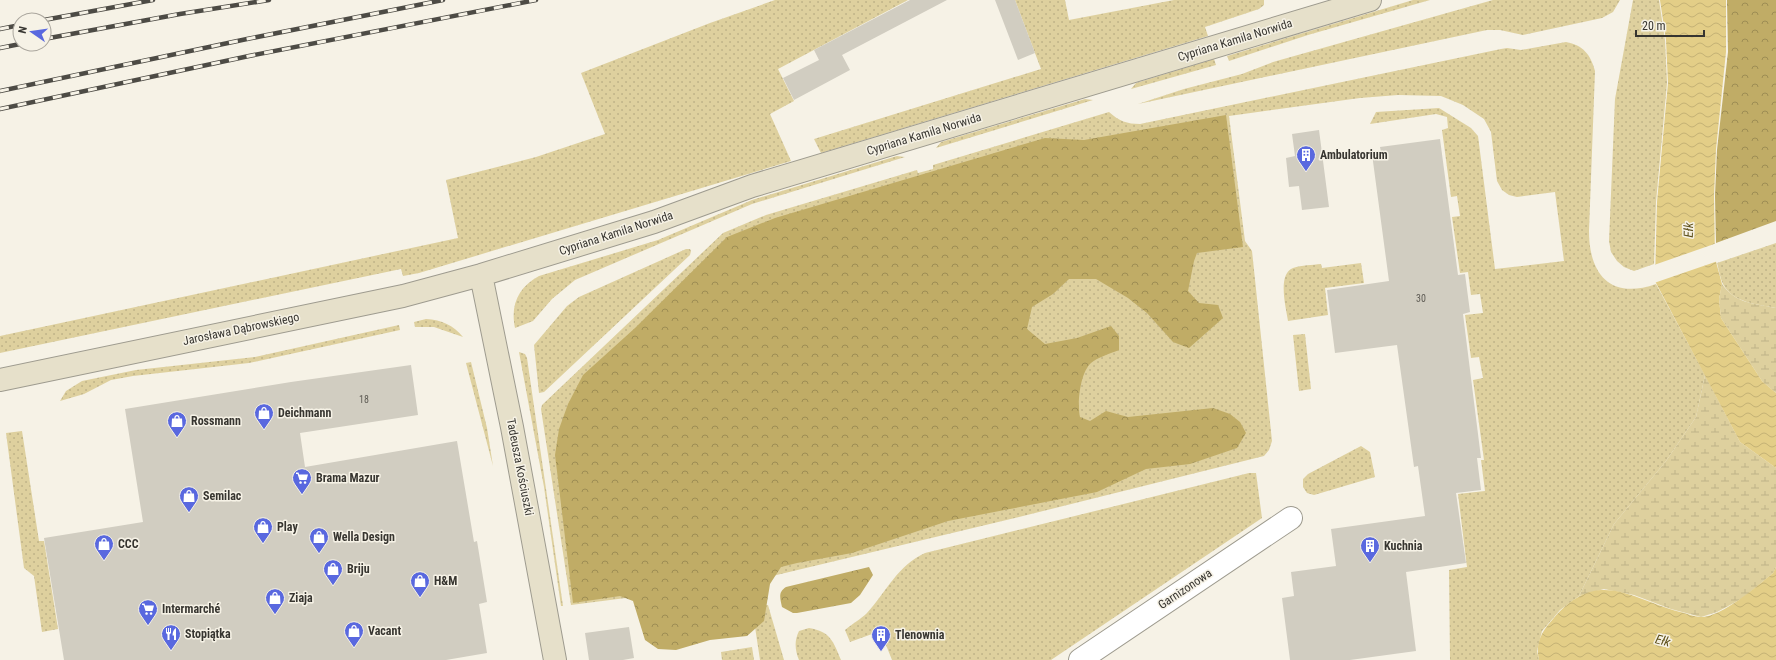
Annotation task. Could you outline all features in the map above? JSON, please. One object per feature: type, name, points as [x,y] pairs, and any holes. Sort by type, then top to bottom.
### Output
[{"type":"street","name":"Cypriana Kamila Norwida","points":[[481,275],[654,222],[752,186],[1370,0]]},
{"type":"street","name":"Jarosława Dąbrowskiego","points":[[0,380],[395,297],[481,275]]},
{"type":"street","name":"Tadeusza Kościuszki","points":[[481,275],[512,427],[556,660]]},
{"type":"street","name":"Garnizonowa","points":[[1080,660],[1291,518]]},
{"type":"green space","points":[[775,0],[908,0],[778,69],[794,101],[770,114],[791,161],[419,273],[403,276],[401,269],[0,353],[0,336],[458,238],[446,180],[536,157],[605,134],[581,73],[710,23]]},
{"type":"green space","points":[[1015,0],[1065,0],[1069,20],[1174,0],[1264,0],[1264,5],[1259,9],[1205,27],[1208,36],[821,153],[814,139],[1041,69]]},
{"type":"green space","points":[[1413,0],[1430,0],[1308,35],[1229,61],[1227,56]]},
{"type":"green space","points":[[1493,0],[1620,0],[1613,12],[1602,18],[1523,35],[1500,30],[1487,30],[1138,104],[1184,89],[1242,74],[1273,62]]},
{"type":"green space","points":[[1633,0],[1659,0],[1665,40],[1667,83],[1656,202],[1654,264],[1634,271],[1624,267],[1617,261],[1611,252],[1609,241],[1615,99]]},
{"type":"green space","points":[[1727,0],[1776,0],[1776,221],[1716,243],[1715,196],[1717,150],[1728,52]]},
{"type":"green space","points":[[1566,42],[1582,48],[1589,56],[1595,71],[1589,231],[1593,260],[1598,271],[1606,280],[1615,286],[1627,289],[1640,288],[1656,284],[1705,375],[1696,417],[1666,461],[1614,524],[1579,596],[1560,610],[1542,631],[1537,651],[1539,660],[1450,660],[1449,570],[1467,567],[1458,494],[1485,491],[1481,460],[1484,460],[1473,380],[1483,378],[1479,357],[1471,358],[1465,315],[1483,313],[1480,294],[1471,295],[1468,272],[1460,273],[1452,217],[1460,216],[1457,196],[1451,197],[1442,130],[1448,128],[1447,117],[1436,114],[1370,124],[1376,112],[1439,108],[1471,128],[1478,136],[1495,269],[1564,261],[1555,192],[1517,197],[1509,195],[1502,190],[1497,181],[1491,132],[1484,119],[1463,105],[1441,96],[1398,95],[1360,98],[1229,116],[1245,241],[1252,251],[1272,441],[1269,450],[1264,456],[1019,517],[743,583],[571,605],[541,409],[542,405],[723,233],[766,215],[917,170],[918,173],[933,169],[933,165],[1109,112],[1116,118],[1123,121],[1140,124],[1501,49],[1507,48],[1521,50]]},
{"type":"green space","points":[[1214,59],[1216,65],[1131,89],[1136,83]]},
{"type":"green space","points":[[1085,99],[1093,100],[936,148],[941,142]]},
{"type":"green space","points":[[1226,115],[1243,247],[1197,253],[1188,291],[1199,303],[1218,305],[1223,318],[1189,348],[1173,342],[1147,313],[1128,298],[1096,279],[1069,279],[1053,294],[1032,307],[1027,329],[1045,344],[1077,338],[1111,326],[1119,336],[1119,350],[1093,361],[1084,374],[1079,396],[1080,417],[1090,421],[1106,411],[1128,417],[1213,408],[1230,414],[1240,422],[1246,433],[1237,448],[1190,464],[1146,469],[1097,492],[948,521],[852,553],[781,567],[770,584],[764,621],[747,636],[710,640],[676,650],[658,649],[645,640],[633,601],[620,596],[573,603],[555,455],[559,429],[568,404],[583,375],[635,328],[727,237],[775,218],[1045,138],[1084,140]]},
{"type":"green space","points":[[897,156],[905,157],[752,204],[575,280],[552,299],[533,321],[515,328],[514,311],[518,297],[526,285],[539,276],[658,240],[752,200]]},
{"type":"green space","points":[[1776,243],[1776,308],[1746,302],[1739,299],[1727,290],[1722,282],[1717,263]]},
{"type":"green space","points":[[686,249],[690,249],[690,255],[544,392],[539,393],[534,345],[567,306],[579,297]]},
{"type":"green space","points":[[1361,263],[1364,283],[1325,288],[1328,315],[1288,321],[1284,300],[1284,284],[1288,271],[1293,268],[1307,265],[1321,264],[1322,268]]},
{"type":"green space","points":[[1722,284],[1727,291],[1739,299],[1746,302],[1776,308],[1776,393],[1762,381],[1721,318],[1719,299]]},
{"type":"green space","points":[[426,319],[447,324],[463,337],[434,327],[415,327],[414,322]]},
{"type":"green space","points":[[399,325],[400,330],[249,363],[133,376],[111,380],[84,394],[60,401],[66,391],[82,381],[136,370],[255,357]]},
{"type":"green space","points":[[1305,334],[1311,389],[1299,391],[1293,335]]},
{"type":"green space","points":[[519,352],[525,354],[527,358],[563,606],[561,606],[544,487]]},
{"type":"green space","points":[[471,362],[487,428],[493,466],[466,363]]},
{"type":"green space","points":[[1705,375],[1740,442],[1776,468],[1776,567],[1773,573],[1743,598],[1717,612],[1701,617],[1671,609],[1634,595],[1604,589],[1579,596],[1614,524],[1666,461],[1696,417]]},
{"type":"green space","points":[[22,431],[39,541],[44,541],[58,629],[42,632],[34,576],[24,568],[6,433]]},
{"type":"green space","points":[[1361,446],[1370,452],[1375,477],[1314,495],[1307,493],[1303,487],[1303,479],[1308,474]]},
{"type":"green space","points":[[1249,473],[1256,473],[1262,518],[1051,660],[892,660],[886,645],[878,648],[872,634],[850,642],[845,630],[867,613],[907,564],[925,553]]},
{"type":"green space","points":[[869,567],[873,575],[860,595],[851,603],[797,613],[793,613],[782,607],[780,598],[781,593],[786,587]]},
{"type":"green space","points":[[768,605],[784,660],[760,660],[752,607]]},
{"type":"green space","points":[[809,628],[822,632],[830,638],[841,660],[799,660],[796,638],[799,631]]},
{"type":"green space","points":[[752,647],[754,660],[722,660],[721,652]]},
{"type":"water","name":"Ełk","points":[[1660,0],[1726,0],[1726,52],[1716,149],[1714,196],[1715,258],[1722,284],[1719,299],[1721,318],[1762,381],[1776,393],[1776,468],[1740,442],[1655,281],[1657,202],[1668,83],[1666,40]]},
{"type":"water","name":"Ełk","points":[[1776,567],[1776,660],[1539,660],[1538,648],[1540,638],[1546,628],[1569,603],[1584,594],[1599,590],[1614,591],[1629,594],[1680,612],[1701,617],[1709,616],[1729,607],[1749,593],[1773,573]]},
{"type":"pier","points":[[1717,243],[1718,261],[1654,283],[1654,265]]},
{"type":"building","points":[[910,0],[947,0],[842,55],[850,70],[794,100],[783,78],[819,60],[814,50]]},
{"type":"building","points":[[995,0],[1015,0],[1035,53],[1018,60]]},
{"type":"building","name":"Ambulatorium","points":[[1319,130],[1329,207],[1302,210],[1299,186],[1289,187],[1286,158],[1295,156],[1292,134]]},
{"type":"building","points":[[1440,139],[1458,275],[1465,274],[1470,312],[1463,314],[1481,458],[1477,458],[1481,490],[1456,493],[1466,563],[1406,572],[1416,651],[1350,660],[1290,660],[1282,598],[1294,596],[1291,572],[1336,566],[1331,529],[1425,516],[1418,466],[1414,467],[1397,345],[1335,353],[1327,290],[1389,281],[1372,154],[1381,152],[1380,147]]},
{"type":"building","name":"Brama Mazur","points":[[411,365],[418,415],[300,433],[305,467],[457,441],[474,542],[477,541],[487,602],[479,604],[487,653],[446,660],[64,660],[44,538],[143,522],[125,409],[291,382]]},
{"type":"building","points":[[629,627],[634,658],[623,660],[589,660],[585,633]]},
{"type":"railway","points":[[52,19],[153,0]]},
{"type":"railway","points":[[52,38],[180,14],[269,0]]},
{"type":"railway","points":[[0,91],[247,39],[443,0]]},
{"type":"railway","points":[[0,109],[249,56],[536,0]]},
{"type":"railway","points":[[0,29],[12,27]]},
{"type":"railway","points":[[0,48],[12,46]]},
{"type":"place","name":"Ambulatorium","points":[[1306,172]]},
{"type":"place","name":"Deichmann","points":[[264,430]]},
{"type":"place","name":"Rossmann","points":[[177,438]]},
{"type":"place","name":"Brama Mazur","points":[[302,495]]},
{"type":"place","name":"Semilac","points":[[189,513]]},
{"type":"place","name":"Play","points":[[263,544]]},
{"type":"place","name":"Wella Design","points":[[319,554]]},
{"type":"place","name":"CCC","points":[[104,561]]},
{"type":"place","name":"Kuchnia","points":[[1370,563]]},
{"type":"place","name":"Briju","points":[[333,586]]},
{"type":"place","name":"H&M","points":[[420,598]]},
{"type":"place","name":"Ziaja","points":[[275,615]]},
{"type":"place","name":"Intermarché","points":[[148,626]]},
{"type":"place","name":"Vacant","points":[[354,648]]},
{"type":"place","name":"Stopiątka","points":[[171,651]]},
{"type":"place","name":"Tlenownia","points":[[881,652]]}]
